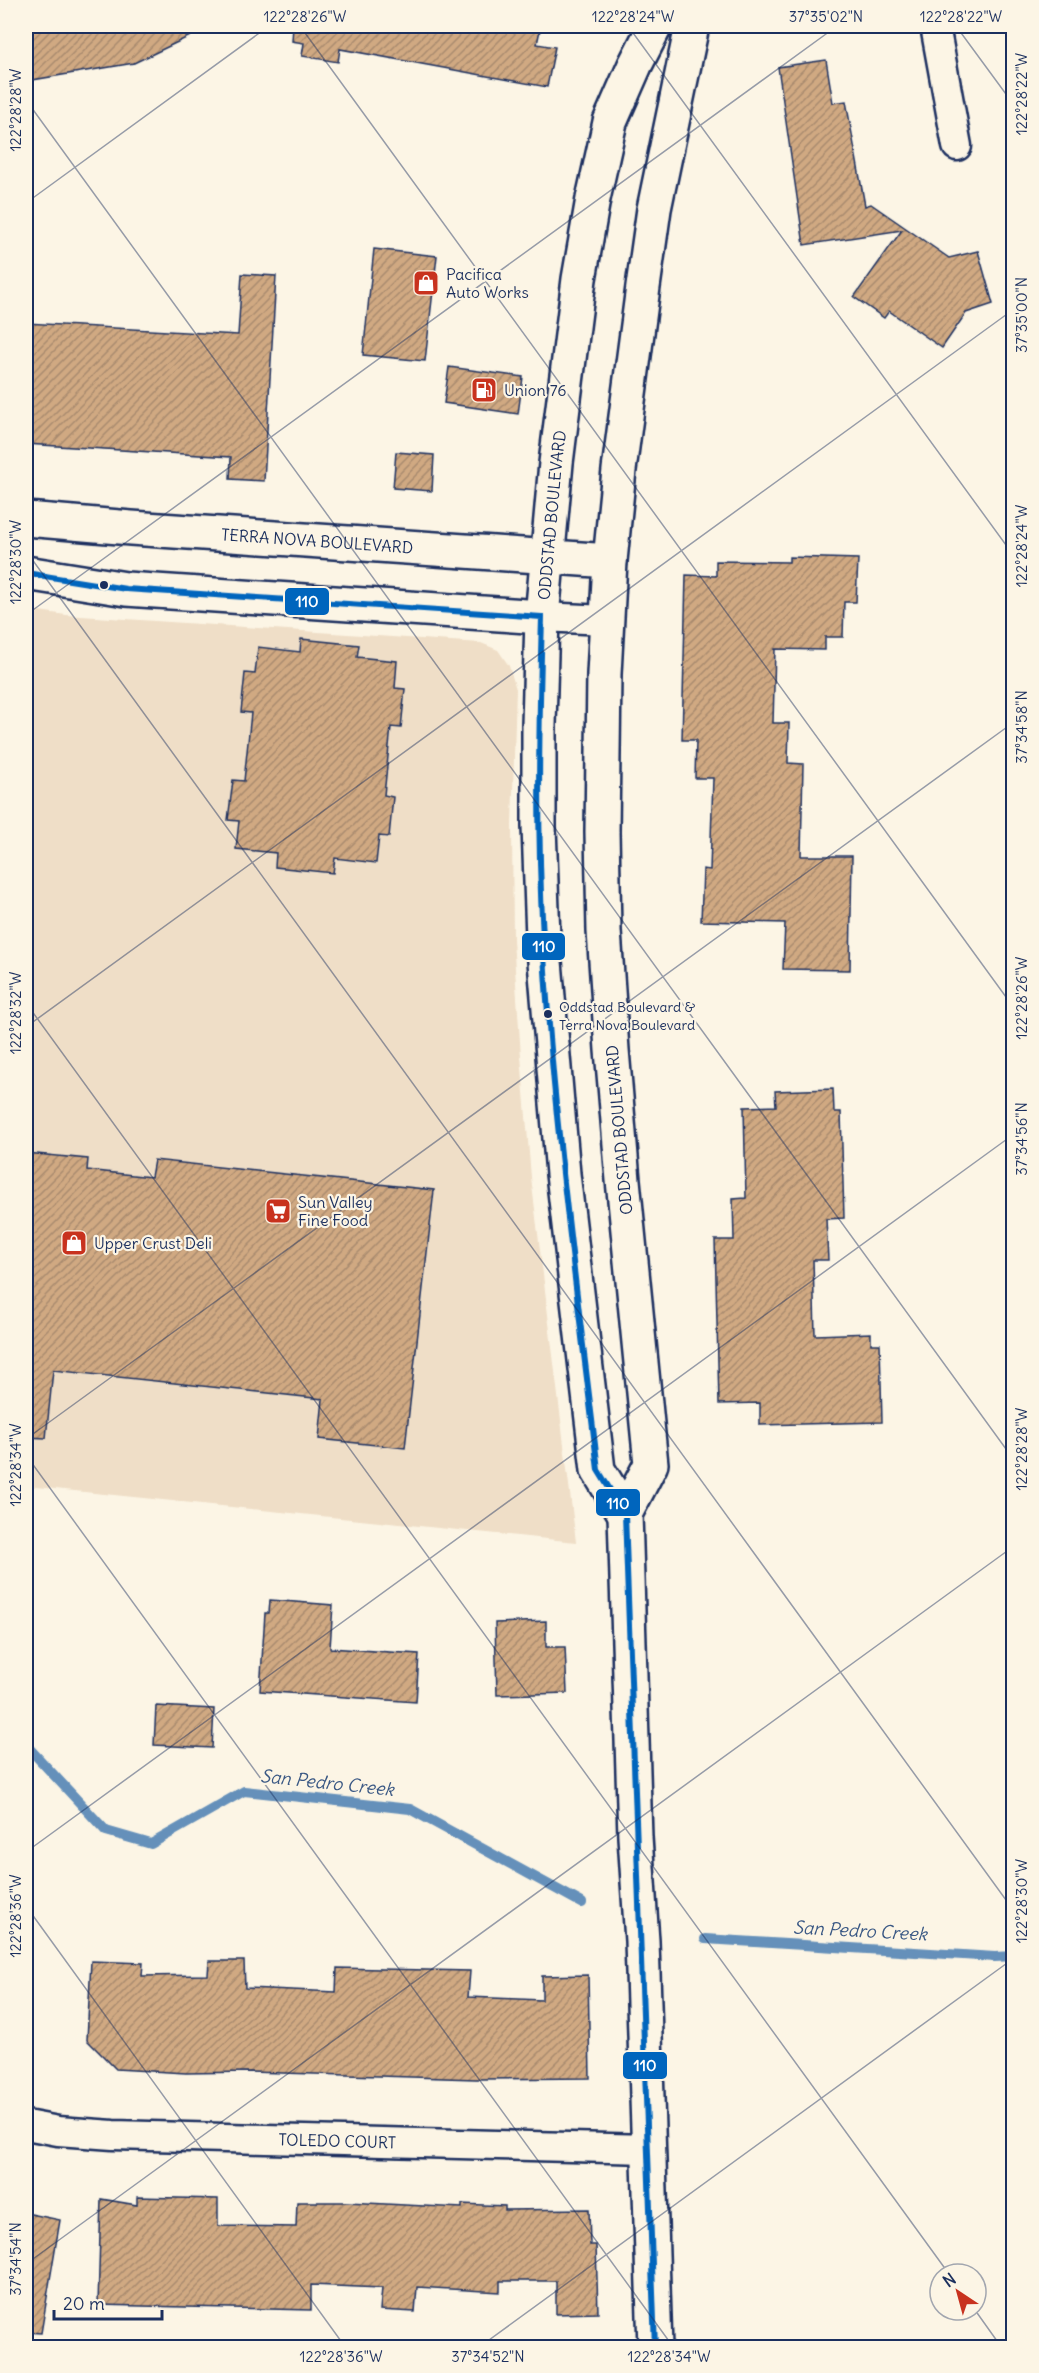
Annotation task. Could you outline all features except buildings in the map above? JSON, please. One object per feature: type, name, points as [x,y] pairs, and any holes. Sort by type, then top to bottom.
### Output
[{"type":"street","name":"ODDSTAD BOULEVARD","points":[[625,1514],[598,1470],[563,1174],[552,1068],[543,938],[539,826],[539,725],[542,617],[547,557],[579,279],[610,122],[634,65],[656,26]]},
{"type":"street","name":"ODDSTAD BOULEVARD","points":[[655,2348],[642,1941],[634,1825],[625,1514],[651,1464],[612,1061],[604,931],[602,832],[606,620],[619,470],[654,209],[692,26]]},
{"type":"street","points":[[935,26],[957,146]]},
{"type":"street","name":"TERRA NOVA BOULEVARD","points":[[26,519],[610,561]]},
{"type":"street","points":[[26,573],[126,589],[606,620]]},
{"type":"street","name":"TOLEDO COURT","points":[[26,2125],[58,2131],[112,2135],[649,2149]]},
{"type":"shaded area","points":[[26,609],[66,615],[481,643],[498,650],[509,666],[516,689],[512,826],[513,940],[521,1056],[531,1177],[576,1542],[26,1486]]},
{"type":"waterway","name":"San Pedro Creek","points":[[26,1745],[106,1831],[151,1844],[244,1791],[410,1809],[582,1903]]},
{"type":"waterway","name":"San Pedro Creek","points":[[705,1939],[995,1957],[1014,1956]]},
{"type":"transit line","name":"110","points":[[26,573],[126,589],[542,617],[539,818],[543,938],[553,1071],[566,1204],[598,1470],[625,1514],[655,2348]]},
{"type":"place","name":"Pacifica Auto Works","points":[[426,283]]},
{"type":"place","name":"Union 76","points":[[484,390]]},
{"type":"place","name":"Oddstad Boulevard & Terra Nova Boulevard","points":[[548,1014]]},
{"type":"place","name":"Sun Valley Fine Food","points":[[278,1211]]},
{"type":"place","name":"Upper Crust Deli","points":[[74,1243]]}]
